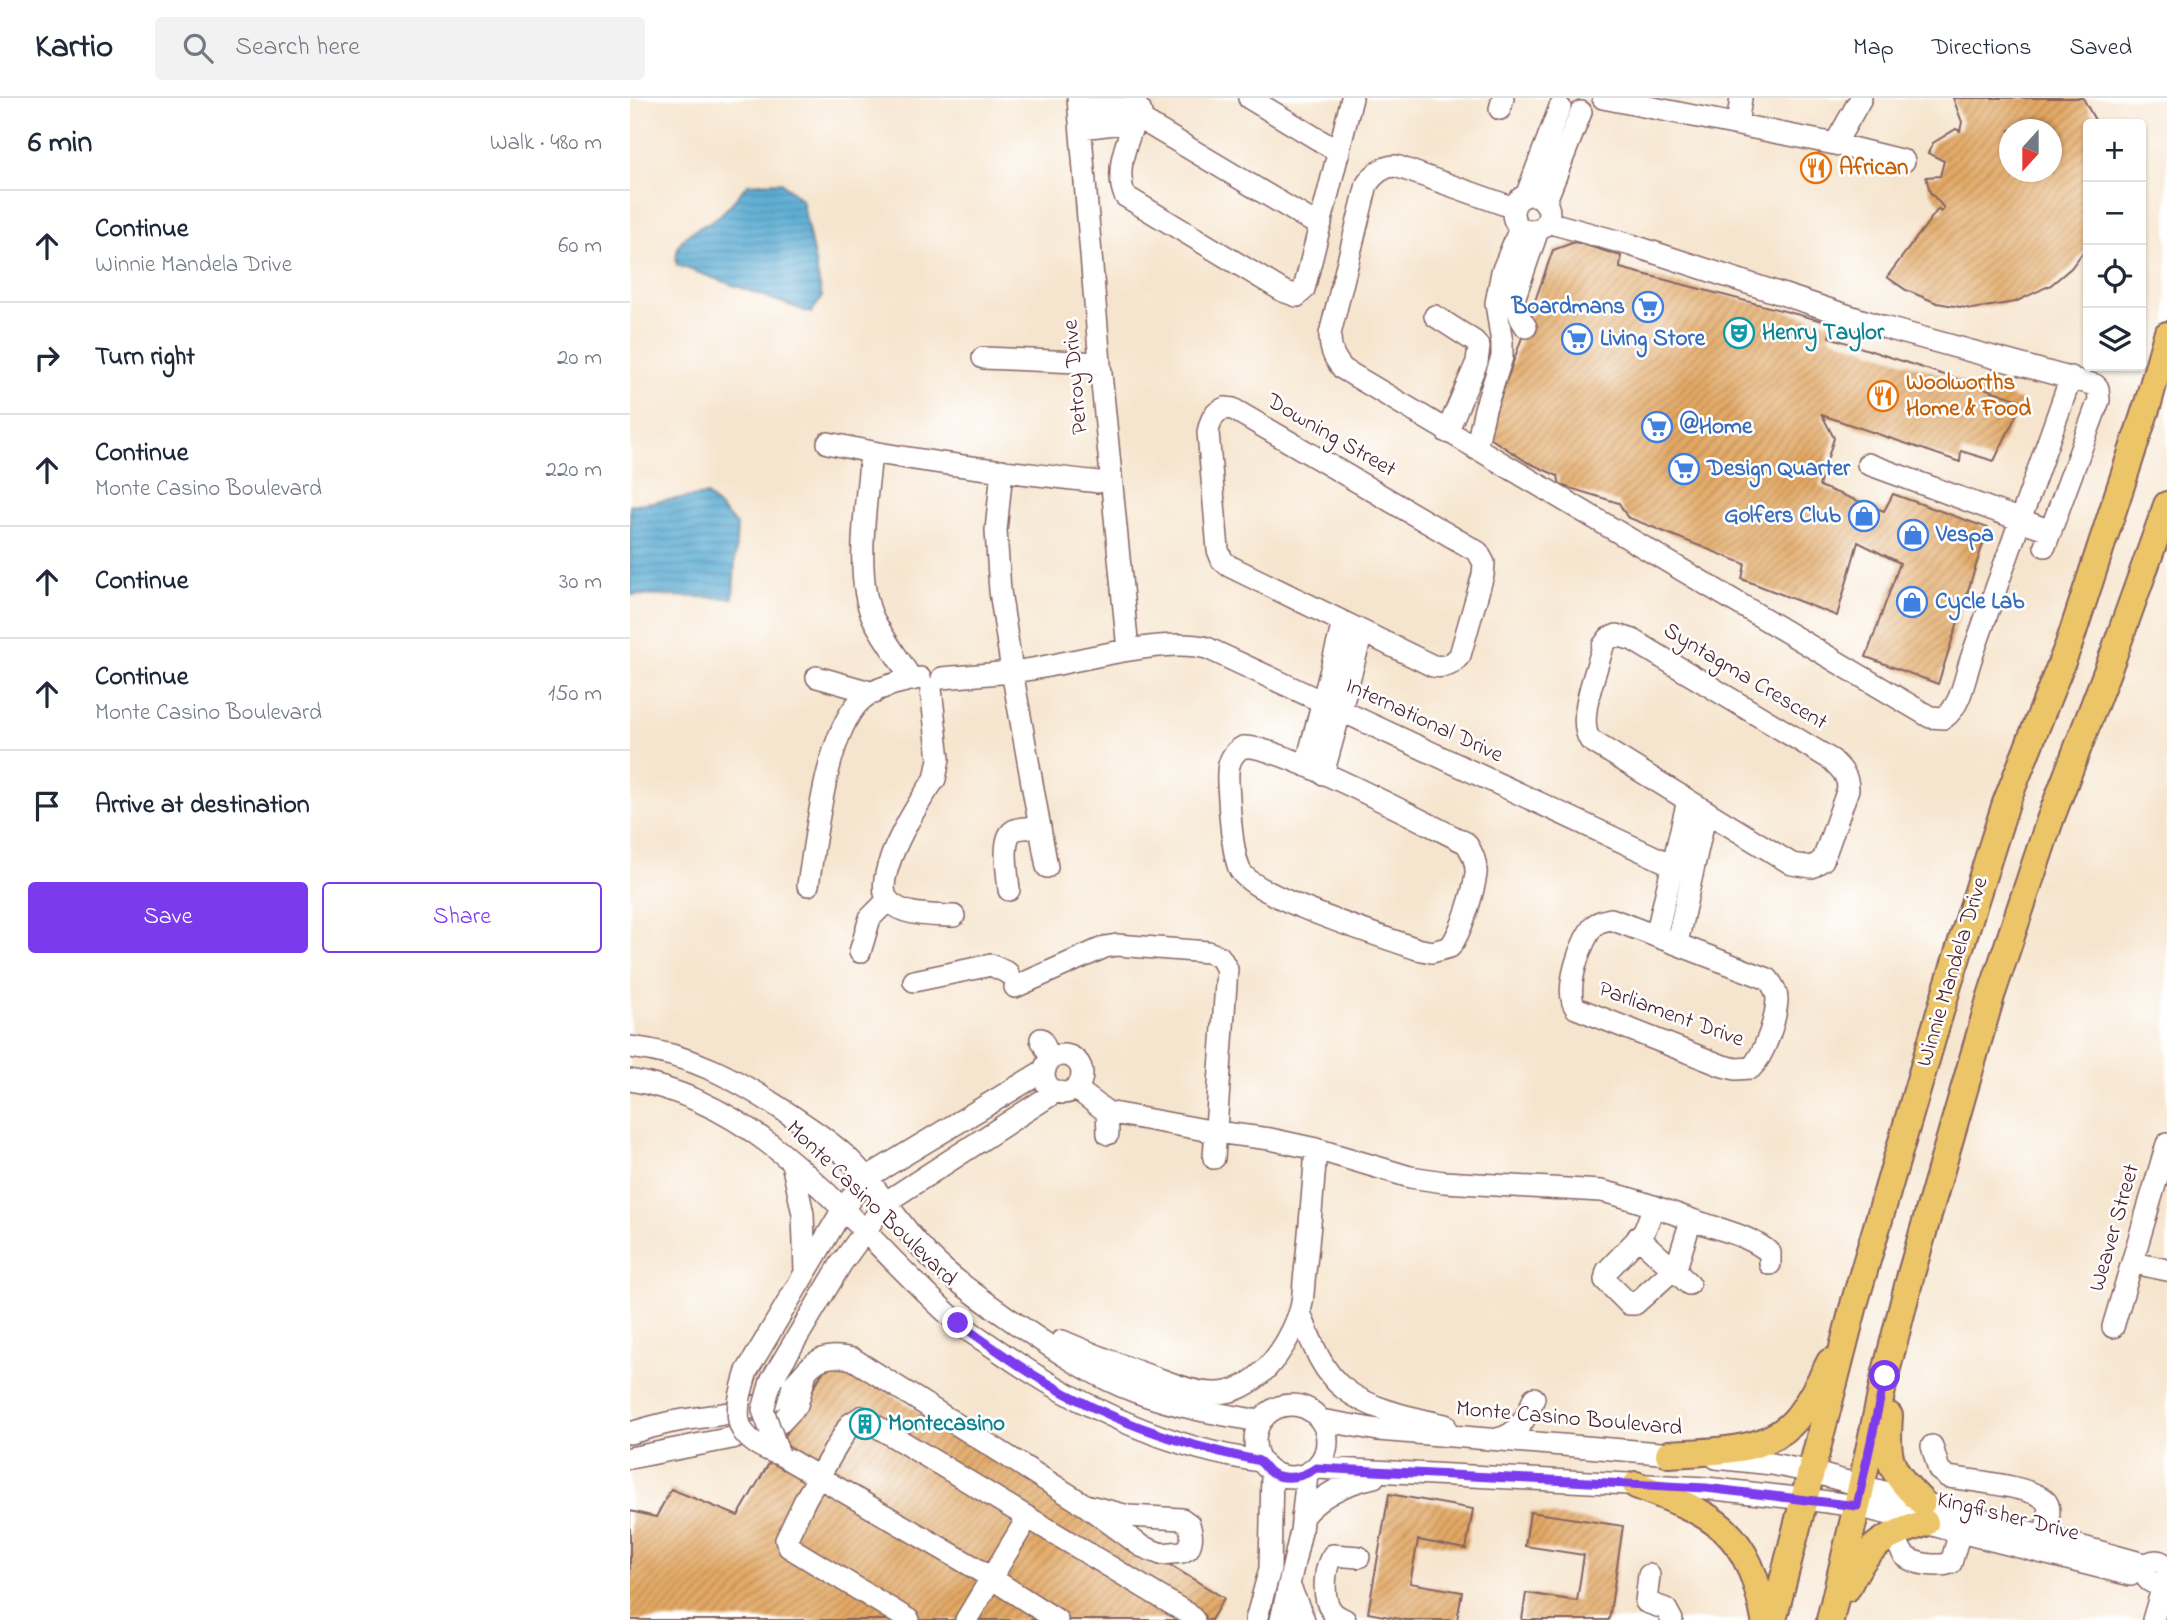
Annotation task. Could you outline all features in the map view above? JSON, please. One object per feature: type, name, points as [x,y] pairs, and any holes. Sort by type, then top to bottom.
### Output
[{"type":"main road","name":"Winnie Mandela Drive","points":[[1773,1620],[1855,1301],[1948,985],[1998,829],[2068,644],[2148,403],[2167,335]]},
{"type":"main road","name":"Winnie Mandela Drive","points":[[1831,1620],[1885,1376],[1911,1274],[1991,996],[2050,820],[2167,505]]},
{"type":"main road","points":[[1669,1454],[1730,1451],[1758,1443],[1779,1433],[1796,1420],[1835,1354],[1855,1301]]},
{"type":"main road","points":[[1831,1620],[1863,1559],[1873,1547],[1923,1513],[1890,1461],[1887,1446],[1889,1410],[1885,1376]]},
{"type":"main road","points":[[1636,1486],[1689,1506],[1712,1519],[1734,1538],[1759,1588],[1765,1620]]},
{"type":"street","points":[[1249,98],[1339,152]]},
{"type":"street","points":[[1132,113],[1121,165],[1125,196],[1292,295],[1300,295],[1304,289],[1352,98]]},
{"type":"street","points":[[1527,327],[1514,299],[1557,102],[1567,111],[1581,112],[1592,108],[1601,98],[1835,144],[1905,161]]},
{"type":"street","points":[[1737,125],[1741,98]]},
{"type":"street","points":[[1835,144],[1861,98]]},
{"type":"street","points":[[1079,111],[1132,113],[1313,222],[1321,224]]},
{"type":"street","name":"Petroy Drive","points":[[1079,111],[1128,650]]},
{"type":"street","points":[[1476,449],[1485,409],[1502,358],[1496,303],[1502,272],[1581,112]]},
{"type":"street","points":[[1868,464],[2020,519],[2048,538],[2099,400],[2098,388],[2071,377],[1883,327],[1532,214],[1395,166],[1387,166],[1379,171],[1367,184],[1331,334],[1330,347],[1334,358],[1343,369],[1930,717],[1944,718],[1959,699],[2020,519],[2071,377]]},
{"type":"street","points":[[1435,317],[1474,341],[1479,347],[1477,362],[1447,432]]},
{"type":"street","points":[[983,358],[1100,363]]},
{"type":"street","name":"Downing Street","points":[[1233,409],[1478,552],[1482,557],[1483,575],[1460,655],[1449,666],[1433,666],[1343,623],[1222,560],[1218,550],[1208,432],[1211,418],[1218,411],[1233,409]]},
{"type":"street","points":[[828,443],[871,453],[1098,482]]},
{"type":"street","points":[[871,453],[863,543],[869,603],[874,619],[926,681],[939,759],[935,779],[896,846],[884,887],[888,900],[905,910],[918,914],[954,916]]},
{"type":"street","points":[[1002,470],[996,531],[997,561],[1012,671],[1047,867]]},
{"type":"street","points":[[1332,707],[1343,623]]},
{"type":"street","points":[[1314,770],[1332,707],[1362,633]]},
{"type":"street","name":"Syntagma Crescent","points":[[1617,635],[1633,640],[1832,760],[1843,770],[1848,780],[1848,789],[1826,855],[1812,867],[1792,864],[1697,806],[1598,747],[1586,734],[1584,716],[1603,646],[1609,638],[1617,635]]},
{"type":"street","name":"International Drive","points":[[874,693],[884,687],[1034,669],[1128,650],[1188,645],[1207,648],[1682,868]]},
{"type":"street","points":[[817,677],[874,693]]},
{"type":"street","points":[[808,885],[825,788],[839,738],[848,718],[861,700],[874,693]]},
{"type":"street","points":[[1243,747],[1256,747],[1314,770],[1466,843],[1475,860],[1476,873],[1462,925],[1450,947],[1432,952],[1417,949],[1273,895],[1245,878],[1239,868],[1230,812],[1227,772],[1230,758],[1235,751],[1243,747]]},
{"type":"street","points":[[1667,940],[1697,806]]},
{"type":"street","points":[[1009,890],[1006,843],[1009,835],[1014,830],[1040,827]]},
{"type":"street","points":[[860,952],[870,918],[888,900]]},
{"type":"street","name":"Parliament Drive","points":[[1611,919],[1667,940],[1769,979],[1777,998],[1767,1040],[1762,1053],[1751,1068],[1723,1066],[1584,1013],[1572,1003],[1570,994],[1578,957],[1595,925],[1611,919]]},
{"type":"street","points":[[914,981],[991,965],[1012,980],[1117,945],[1208,951],[1220,957],[1227,969],[1214,1158]]},
{"type":"street","points":[[1041,1039],[1048,1065],[1047,1083],[1107,1112],[1270,1139],[1316,1149],[1410,1177],[1444,1182],[1601,1191],[1627,1196],[1764,1248],[1770,1253],[1770,1264]]},
{"type":"street","name":"Monte Casino Boulevard","points":[[630,1047],[650,1049],[699,1062],[743,1083],[808,1126],[851,1161],[886,1202],[910,1236],[941,1267],[1056,1352],[1134,1391],[1200,1410],[1260,1421]]},
{"type":"street","points":[[779,1454],[762,1410],[771,1381],[864,1230],[886,1202],[1066,1090],[1082,1077],[1082,1071],[1075,1059],[1063,1055],[866,1178],[843,1209],[747,1371],[737,1411],[739,1426],[754,1444],[779,1454],[992,1578],[1057,1620]]},
{"type":"street","name":"Monte Casino Boulevard","points":[[630,1080],[687,1094],[761,1136],[843,1209],[958,1323],[1041,1380],[1111,1417],[1266,1467]]},
{"type":"street","points":[[1107,1112],[1108,1134]]},
{"type":"street","name":"Weaver Street","points":[[2113,1327],[2167,1144]]},
{"type":"street","points":[[1009,1318],[1130,1370],[1181,1387],[1213,1394],[1229,1392],[1253,1381],[1269,1366],[1286,1343],[1300,1313],[1310,1234],[1316,1149]]},
{"type":"street","points":[[792,1163],[803,1214],[805,1275]]},
{"type":"street","points":[[1654,1206],[1648,1226],[1604,1277],[1629,1304],[1635,1304],[1674,1269],[1691,1220]]},
{"type":"street","points":[[1638,1237],[1689,1284]]},
{"type":"street","points":[[2134,1263],[2167,1270]]},
{"type":"street","points":[[1300,1313],[1326,1370],[1342,1388],[1370,1404],[1499,1440],[1523,1422],[1534,1398],[1543,1427],[1574,1444]]},
{"type":"street","points":[[630,1433],[757,1405],[779,1397],[816,1361],[836,1355],[853,1359],[1085,1505]]},
{"type":"street","points":[[630,1458],[737,1437],[781,1422],[797,1405],[806,1372]]},
{"type":"street","points":[[1281,1620],[1311,1471],[1327,1449],[1328,1439],[1321,1420],[1312,1411],[1301,1406],[1277,1407],[1260,1421],[1254,1438],[1257,1455],[1266,1467],[1289,1478],[1311,1471],[1411,1472],[1706,1488],[1805,1499],[1860,1497]]},
{"type":"street","points":[[909,1620],[789,1547],[786,1540],[788,1531],[850,1424],[861,1417],[1187,1613],[1194,1620]]},
{"type":"street","name":"Monte Casino Boulevard","points":[[1321,1420],[1378,1430],[1574,1444],[1772,1464],[1812,1472],[1860,1497]]},
{"type":"street","points":[[1931,1446],[1939,1470],[1948,1477],[2029,1491],[2042,1497],[2048,1508],[2044,1535]]},
{"type":"street","points":[[1256,1620],[1270,1569],[1266,1467]]},
{"type":"street","points":[[1302,1517],[1325,1496],[1354,1481],[1411,1472]]},
{"type":"street","name":"Kingfisher Drive","points":[[1860,1497],[2157,1575]]},
{"type":"street","points":[[966,1620],[1028,1517]]},
{"type":"street","points":[[1894,1534],[1903,1554],[1908,1558],[1943,1566],[1951,1563],[1955,1557],[1963,1522]]},
{"type":"street","name":"Kingfisher Drive","points":[[2016,1537],[2044,1535],[2157,1575]]},
{"type":"street","points":[[1345,1620],[1331,1611],[1326,1599],[1328,1562],[1333,1555],[1359,1557]]},
{"type":"street","points":[[1649,1575],[1645,1611],[1666,1609],[1672,1620]]},
{"type":"street","points":[[2146,1620],[2157,1575]]},
{"type":"street","points":[[2153,1620],[2157,1575]]},
{"type":"street","points":[[1289,1585],[1304,1620]]},
{"type":"water","points":[[781,182],[802,200],[822,297],[811,313],[677,265],[679,245],[684,238],[721,214],[748,184]]},
{"type":"water","points":[[707,495],[737,526],[733,598],[630,595],[630,505]]},
{"type":"building","points":[[1953,98],[2083,98],[2094,119],[2083,119],[2083,252],[2071,268],[2051,285],[2015,302],[1972,309],[1937,303],[1906,290],[1887,277],[1938,209],[1941,212],[1944,208],[1930,192],[1926,177],[1940,176],[1944,161],[1928,153],[1933,143],[1956,129],[1960,131],[1962,122]]},
{"type":"building","name":"Design Quarter","points":[[1575,242],[1621,256],[1620,268],[1834,324],[1829,337],[2023,401],[1994,461],[1961,451],[1960,462],[1822,415],[1834,438],[1819,486],[1884,511],[1893,494],[1988,528],[1938,684],[1866,657],[1900,563],[1858,542],[1837,616],[1742,579],[1745,564],[1627,517],[1619,503],[1560,485],[1558,476],[1527,462],[1487,436],[1553,250]]},
{"type":"building","name":"Montecasino","points":[[831,1358],[1224,1598],[1211,1620],[630,1620],[630,1511],[656,1517],[671,1489],[738,1516]]},
{"type":"building","points":[[1389,1494],[1473,1509],[1466,1549],[1418,1540],[1410,1583],[1462,1592],[1457,1620],[1405,1620],[1368,1613]]},
{"type":"building","points":[[1530,1512],[1623,1526],[1609,1620],[1522,1620],[1526,1593],[1577,1601],[1584,1555],[1525,1546]]},
{"type":"place","name":"African","points":[[1816,168]]},
{"type":"place","name":"Boardmans","points":[[1648,307]]},
{"type":"place","name":"Henry Taylor","points":[[1739,333]]},
{"type":"place","name":"Living Store","points":[[1577,339]]},
{"type":"place","name":"Woolworths Home & Food","points":[[1883,396]]},
{"type":"place","name":"@Home","points":[[1657,427]]},
{"type":"place","name":"Design Quarter","points":[[1684,469]]},
{"type":"place","name":"Golfers Club","points":[[1864,516]]},
{"type":"place","name":"Vespa","points":[[1913,535]]},
{"type":"place","name":"Cycle Lab","points":[[1912,602]]},
{"type":"place","name":"Montecasino","points":[[865,1424]]},
{"type":"route","points":[[958,1323],[1041,1380],[1111,1417],[1196,1447],[1260,1461],[1272,1473],[1289,1478],[1307,1475],[1316,1468],[1411,1472],[1706,1488],[1857,1506],[1885,1376]]}]
